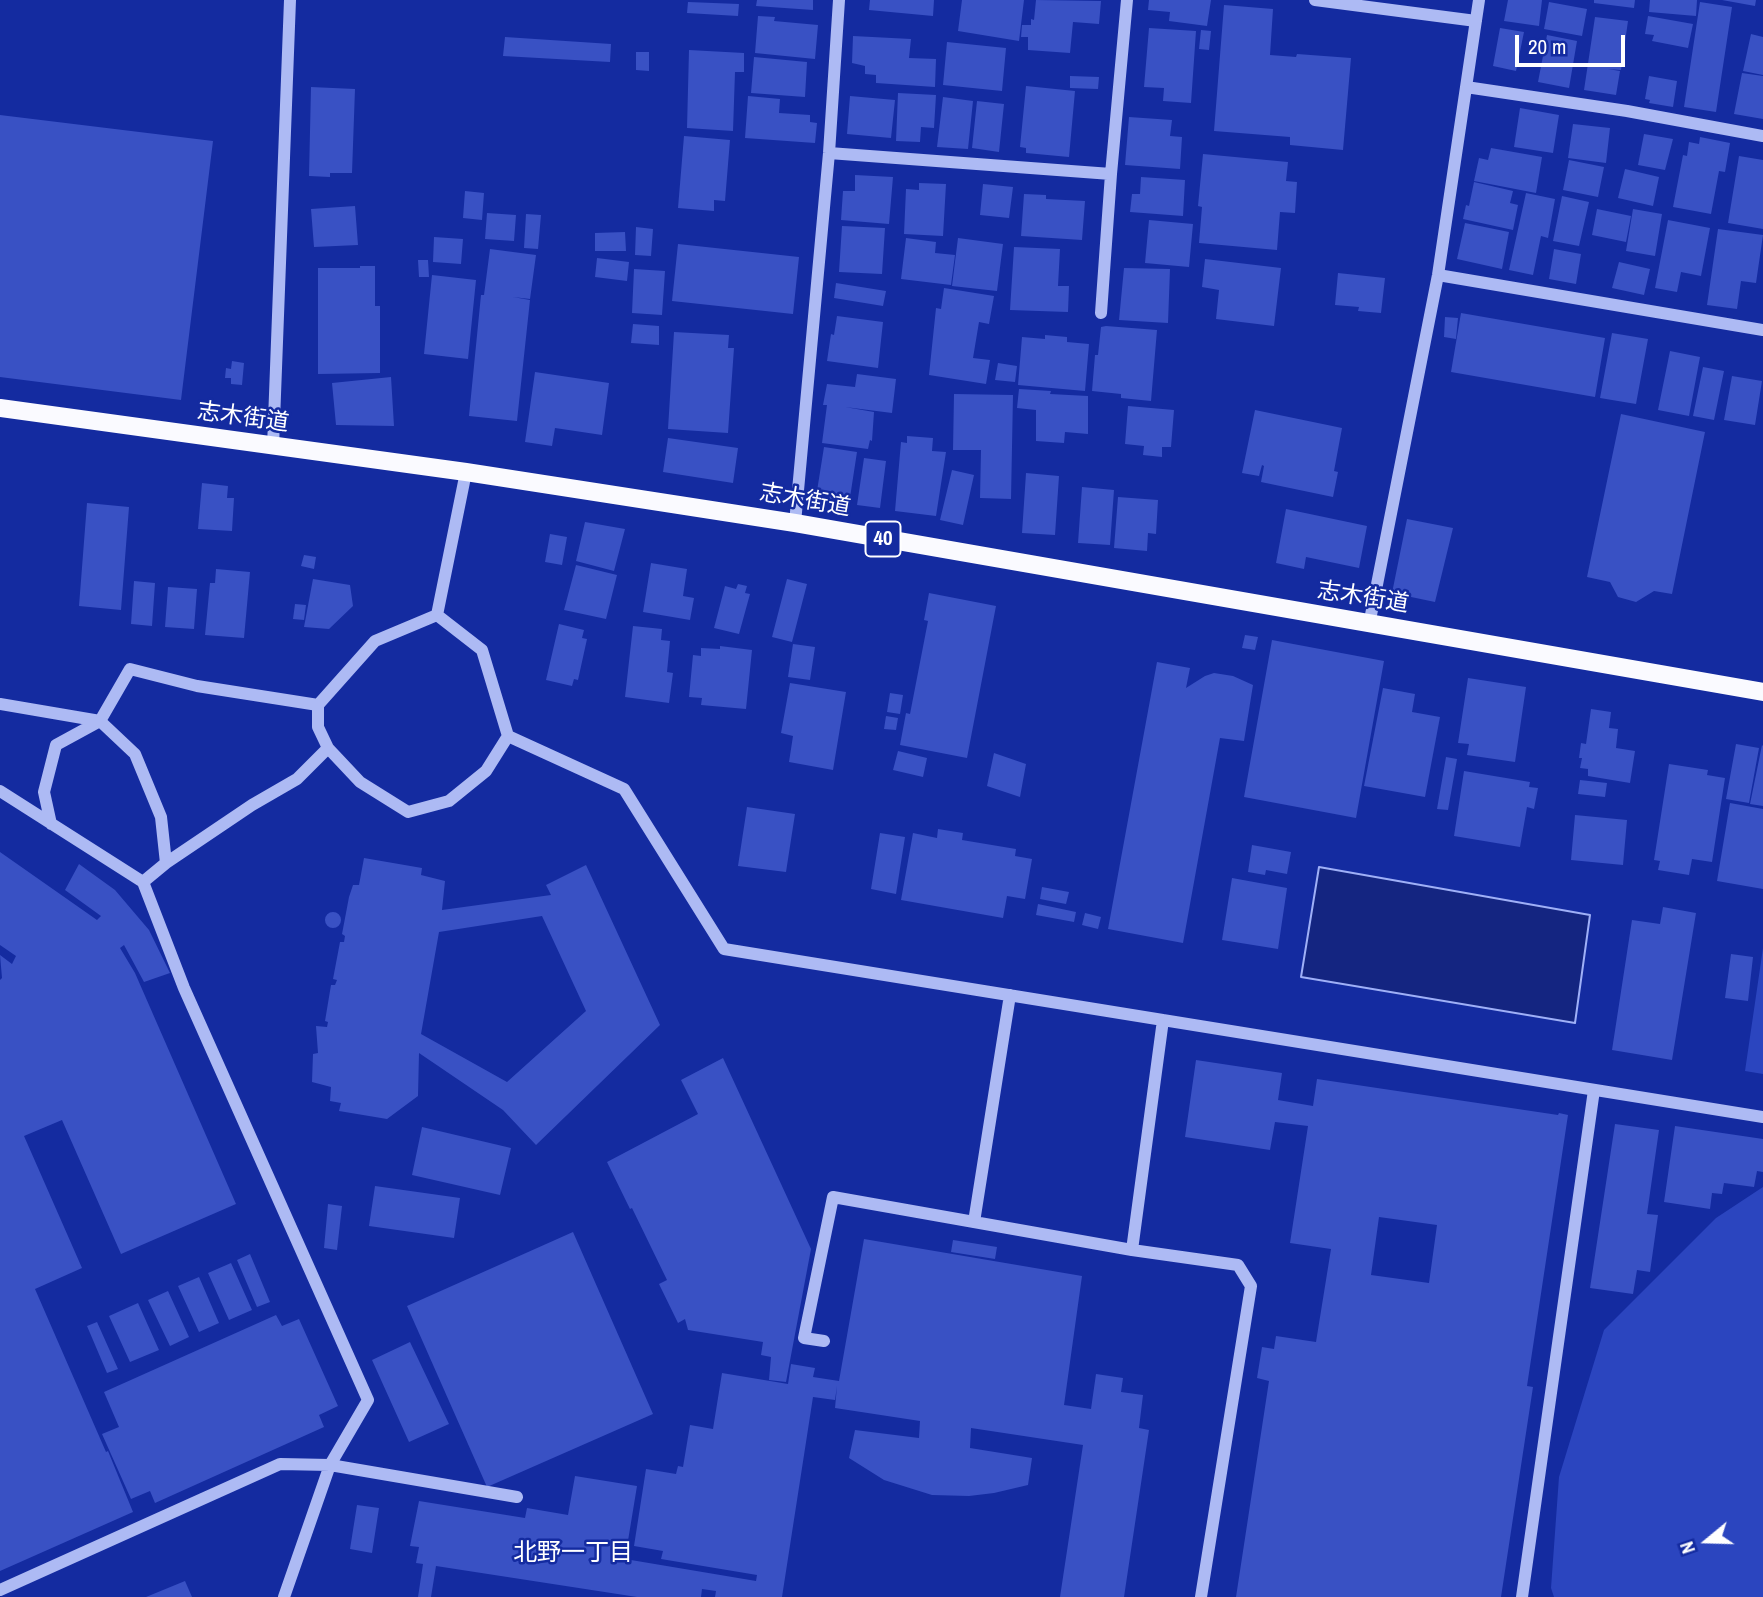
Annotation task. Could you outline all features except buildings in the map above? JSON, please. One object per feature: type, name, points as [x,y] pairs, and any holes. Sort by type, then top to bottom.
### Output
[{"type":"main road","name":"志木街道","points":[[0,408],[466,471],[795,523],[1763,692]]},
{"type":"street","points":[[273,447],[290,0]]},
{"type":"street","points":[[795,523],[829,153],[839,0]]},
{"type":"street","points":[[1101,313],[1127,0]]},
{"type":"street","points":[[1315,0],[1476,20]]},
{"type":"street","points":[[1369,625],[1438,275],[1479,0]]},
{"type":"street","points":[[1466,87],[1627,111],[1763,136]]},
{"type":"street","points":[[829,153],[1111,174]]},
{"type":"street","points":[[1438,275],[1763,330]]},
{"type":"street","points":[[437,615],[466,471]]},
{"type":"street","points":[[437,615],[375,641],[318,705],[318,727],[328,748],[360,782],[408,812],[449,801],[486,771],[508,736]]},
{"type":"street","points":[[437,615],[482,650],[508,736],[625,789],[724,949],[1763,1117]]},
{"type":"street","points":[[51,824],[44,793],[56,745],[100,721],[130,669],[197,686],[318,705]]},
{"type":"street","points":[[0,704],[100,721],[135,754],[161,817],[166,863]]},
{"type":"street","points":[[143,882],[166,863],[252,805],[297,779],[328,748]]},
{"type":"street","points":[[0,791],[143,882],[184,988],[368,1400],[330,1465],[284,1597]]},
{"type":"street","points":[[974,1222],[1010,995]]},
{"type":"street","points":[[1132,1250],[1163,1020]]},
{"type":"street","points":[[1522,1597],[1594,1090]]},
{"type":"street","points":[[824,1341],[804,1338],[833,1197],[1132,1250],[1238,1265],[1251,1286],[1201,1597]]},
{"type":"street","points":[[0,1590],[280,1464],[330,1465],[517,1497]]},
{"type":"shaded area","points":[[1319,867],[1590,915],[1575,1023],[1301,977]]},
{"type":"shaded area","points":[[1763,948],[1763,1074],[1745,1071]]},
{"type":"shaded area","points":[[1763,1187],[1763,1597],[1554,1597],[1551,1588],[1559,1477],[1604,1330],[1716,1218]]},
{"type":"district","name":"北野一丁目","points":[[573,1554]]}]
